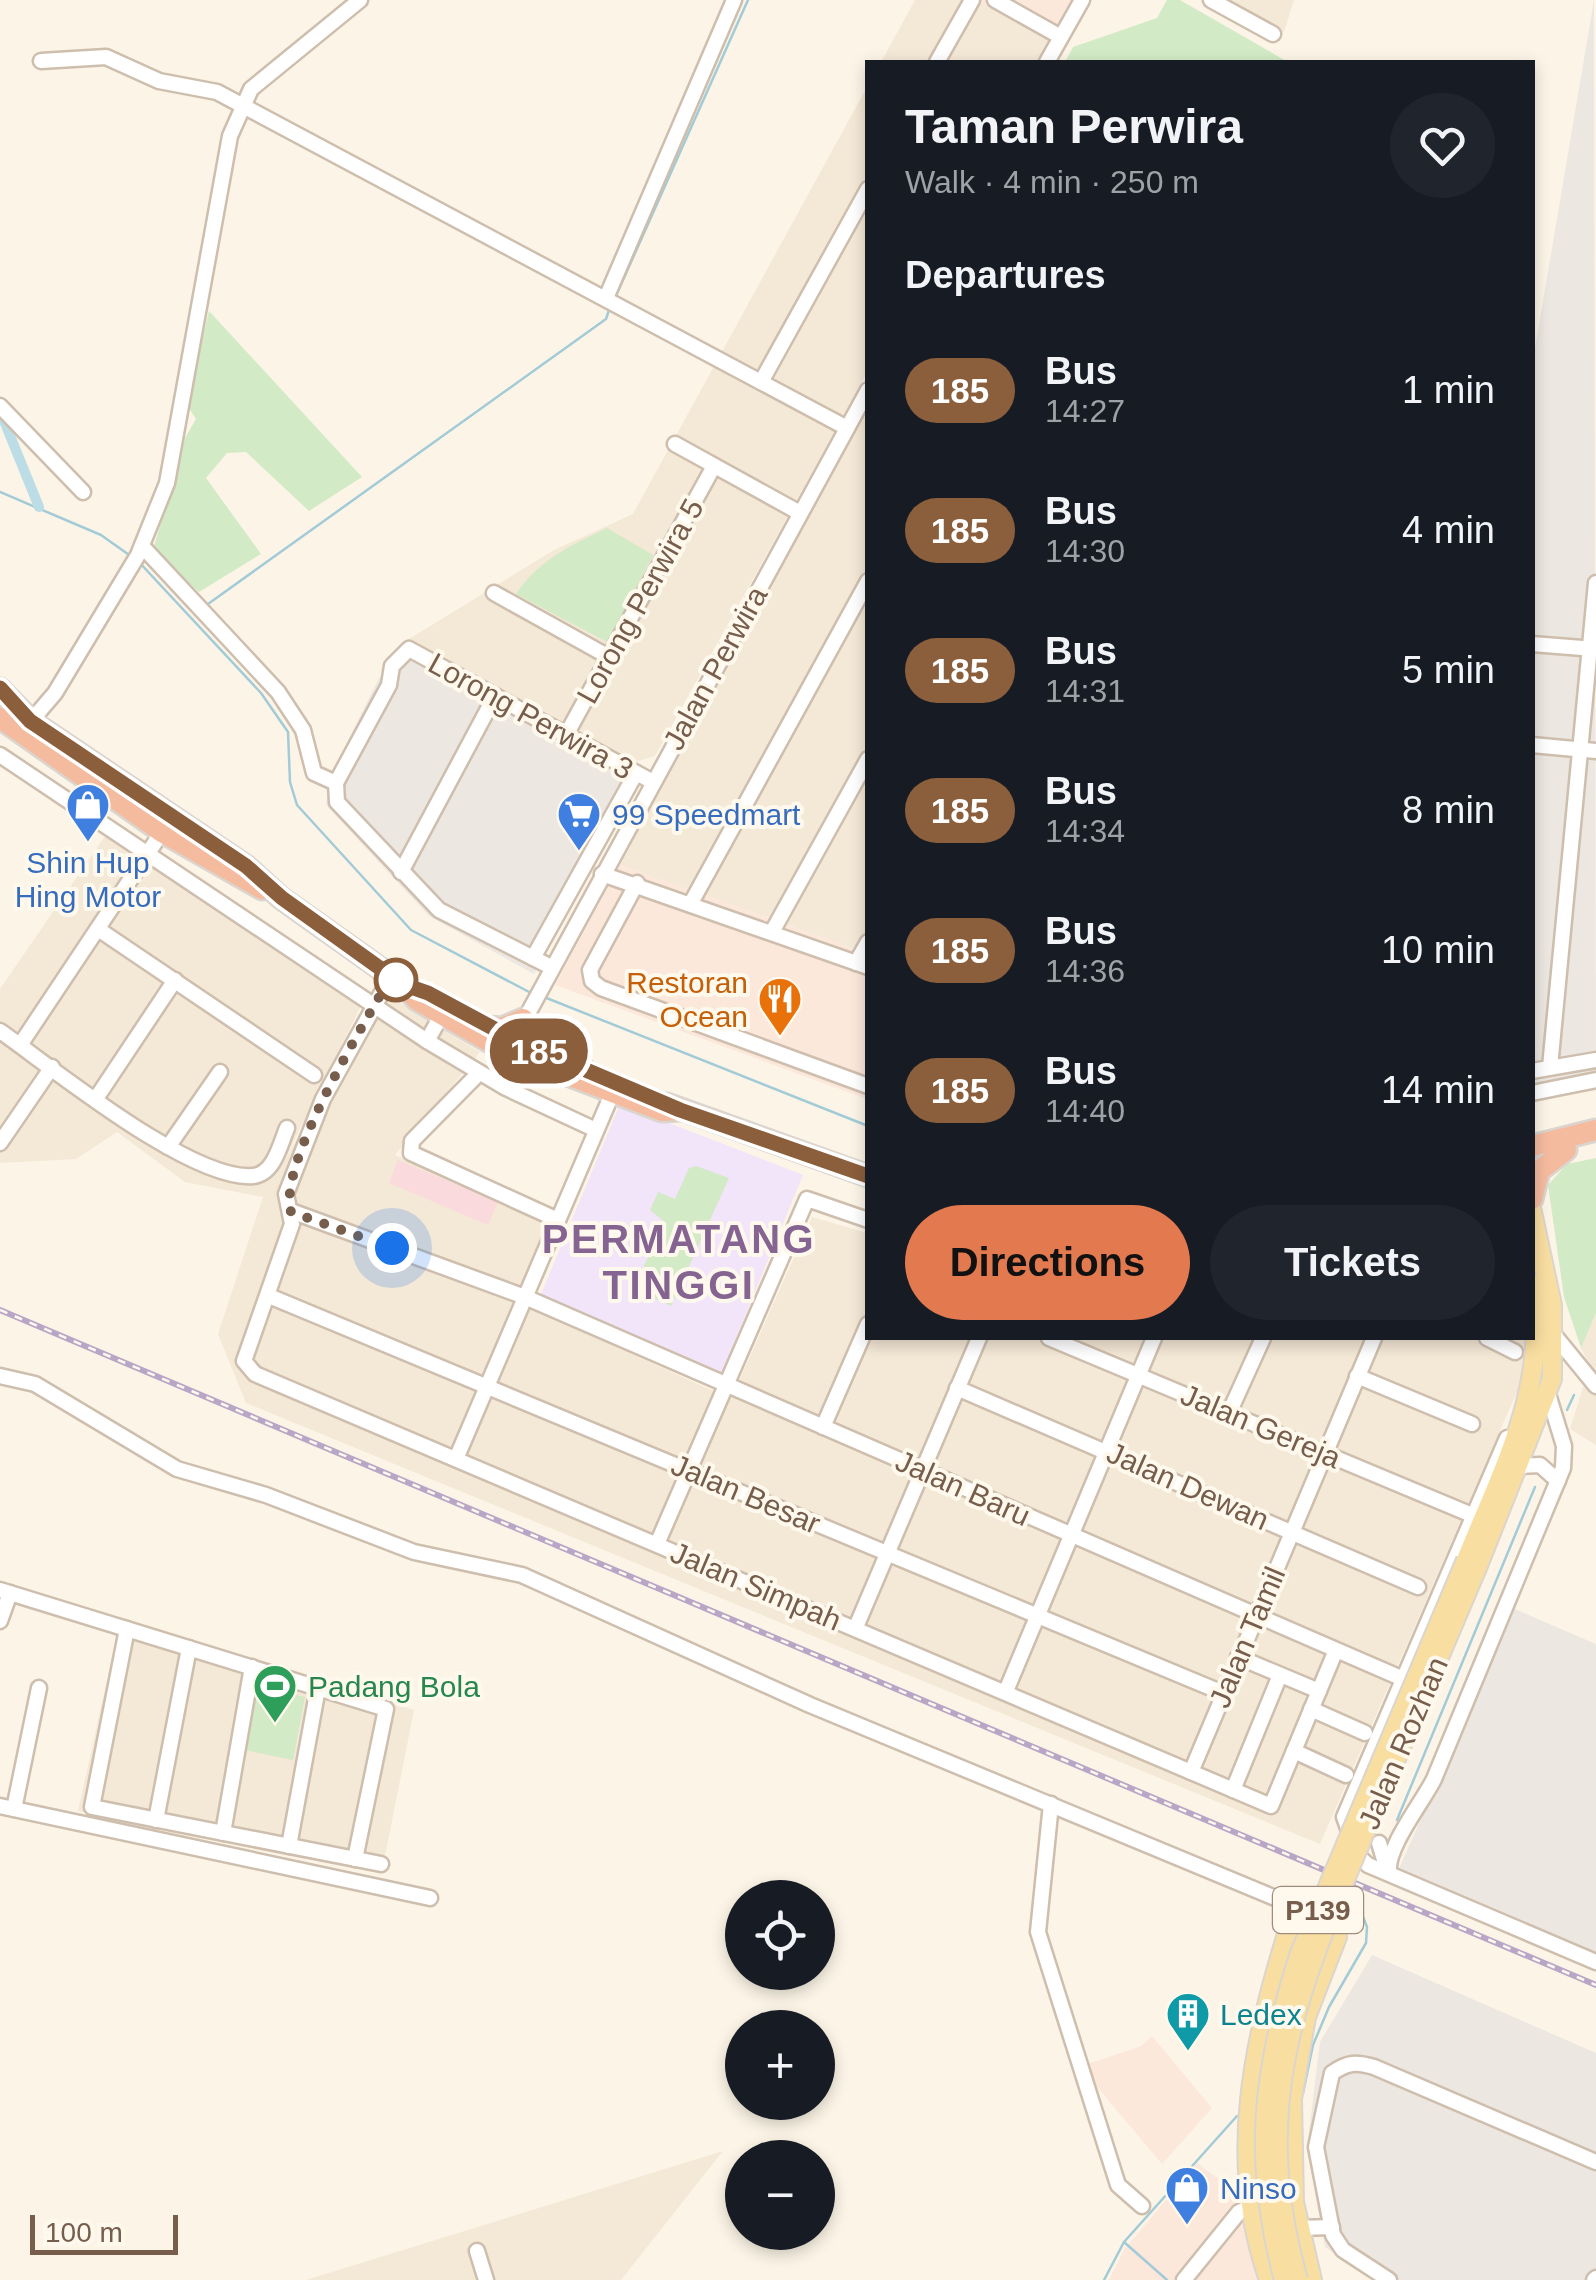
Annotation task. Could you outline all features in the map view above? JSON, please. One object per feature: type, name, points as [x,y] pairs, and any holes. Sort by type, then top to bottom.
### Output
[{"type":"highway","points":[[0,688],[30,721],[246,866],[282,898],[442,1016],[612,1094],[662,1111],[680,1110]]},
{"type":"highway","points":[[0,718],[56,762],[162,832],[234,876],[282,898]]},
{"type":"highway","points":[[158,807],[164,814],[162,832]]},
{"type":"highway","points":[[397,980],[488,1027],[510,1046],[542,1052],[680,1110],[865,1175]]},
{"type":"highway","points":[[488,1027],[502,1028],[527,1013],[542,1052]]},
{"type":"highway","points":[[1535,1145],[1596,1130]]},
{"type":"highway","points":[[1535,1157],[1596,1143]]},
{"type":"highway","points":[[1535,1187],[1539,1171],[1566,1150]]},
{"type":"main road","name":"Jalan Rozhan","points":[[1284,2280],[1268,2210],[1263,2162],[1266,2079],[1278,2019],[1300,1952],[1471,1564],[1520,1466],[1555,1336],[1535,1228]]},
{"type":"main road","name":"Jalan Rozhan","points":[[1298,2280],[1281,2210],[1276,2168],[1275,2133],[1287,2038],[1315,1949],[1471,1564],[1529,1404],[1545,1382],[1535,1307]]},
{"type":"main road","points":[[1269,2280],[1252,2206],[1247,2100],[1254,2053],[1290,1921],[1305,1905],[1329,1910],[1337,1937],[1306,2017],[1292,2099],[1291,2161],[1299,2228],[1312,2280]]},
{"type":"street","points":[[30,721],[55,692],[137,556],[167,483],[230,136],[242,104],[268,74],[360,0]]},
{"type":"street","points":[[607,299],[734,0]]},
{"type":"street","points":[[938,60],[972,0]]},
{"type":"street","points":[[995,0],[1061,37]]},
{"type":"street","points":[[1048,60],[1082,0]]},
{"type":"street","points":[[1211,0],[1273,34]]},
{"type":"street","points":[[42,61],[106,56],[158,80],[217,92],[847,428]]},
{"type":"street","points":[[762,382],[865,194]]},
{"type":"street","name":"Jalan Perwira","points":[[510,1046],[865,395]]},
{"type":"street","points":[[0,406],[83,492]]},
{"type":"street","points":[[675,444],[800,513]]},
{"type":"street","name":"Lorong Perwira 5","points":[[566,735],[714,466]]},
{"type":"street","points":[[137,556],[278,692],[303,730],[314,773],[336,783],[334,796],[343,811],[400,872],[439,910],[552,967]]},
{"type":"street","points":[[1550,1068],[1588,750],[1596,583]]},
{"type":"street","points":[[691,903],[865,586]]},
{"type":"street","points":[[494,594],[609,657]]},
{"type":"street","points":[[1535,644],[1593,648]]},
{"type":"street","name":"Lorong Perwira 3","points":[[336,783],[389,685],[392,666],[409,649],[653,782]]},
{"type":"street","points":[[400,872],[495,696]]},
{"type":"street","points":[[1535,746],[1588,750]]},
{"type":"street","points":[[0,754],[427,1041],[479,1073],[596,1130]]},
{"type":"street","points":[[42,783],[56,762]]},
{"type":"street","points":[[772,932],[865,764]]},
{"type":"street","points":[[533,958],[636,773]]},
{"type":"street","points":[[20,1045],[162,832]]},
{"type":"street","points":[[602,874],[862,965]]},
{"type":"street","points":[[637,884],[590,970],[592,980],[601,988],[865,1085]]},
{"type":"street","points":[[98,929],[314,1075]]},
{"type":"street","points":[[97,1098],[174,980]]},
{"type":"street","points":[[269,1296],[292,1224],[286,1194],[323,1099],[374,1006],[397,980]]},
{"type":"street","points":[[427,1041],[442,1016]]},
{"type":"street","points":[[0,1031],[204,1168],[255,1176],[271,1166],[288,1128]]},
{"type":"street","points":[[1535,1070],[1596,1060]]},
{"type":"street","points":[[0,1144],[52,1067]]},
{"type":"street","points":[[168,1146],[220,1072]]},
{"type":"street","points":[[479,1073],[412,1141],[411,1153],[558,1220]]},
{"type":"street","points":[[1535,1092],[1596,1080]]},
{"type":"street","points":[[456,1459],[612,1094]]},
{"type":"street","points":[[657,1544],[806,1199],[865,1219]]},
{"type":"street","points":[[291,1212],[526,1297]]},
{"type":"street","name":"Jalan Simpah","points":[[269,1296],[244,1361],[255,1374],[1271,1806],[1294,1751]]},
{"type":"street","name":"Jalan Besar","points":[[269,1296],[1223,1693]]},
{"type":"street","name":"Jalan Baru","points":[[526,1297],[1401,1678]]},
{"type":"street","points":[[823,1427],[865,1331]]},
{"type":"street","points":[[1555,1336],[1596,1386]]},
{"type":"street","points":[[856,1628],[977,1340]]},
{"type":"street","name":"Jalan Gereja","points":[[1054,1340],[1472,1515]]},
{"type":"street","points":[[1006,1691],[1153,1340]]},
{"type":"street","points":[[1230,1413],[1262,1340]]},
{"type":"street","name":"Jalan Tamil","points":[[1191,1772],[1373,1340]]},
{"type":"street","points":[[1491,1340],[1515,1352]]},
{"type":"street","points":[[1583,1366],[1545,1382],[1472,1515],[1345,1809],[1346,1826],[1363,1862],[1596,1962]]},
{"type":"street","points":[[0,1376],[35,1384],[177,1468],[266,1495],[414,1552],[522,1574],[810,1704],[1285,1902],[1305,1905]]},
{"type":"street","points":[[1357,1376],[1472,1424]]},
{"type":"street","points":[[1389,1872],[1389,1855],[1434,1779],[1558,1481],[1564,1446],[1545,1382]]},
{"type":"street","name":"Jalan Dewan","points":[[957,1388],[1418,1587]]},
{"type":"street","points":[[1520,1466],[1540,1465],[1558,1481]]},
{"type":"street","points":[[0,1621],[5,1592],[386,1708],[354,1859]]},
{"type":"street","points":[[126,1629],[92,1807],[380,1864]]},
{"type":"street","points":[[156,1820],[190,1648]]},
{"type":"street","points":[[1336,1650],[1294,1751],[1346,1775]]},
{"type":"street","points":[[1238,1657],[1319,1691]]},
{"type":"street","points":[[223,1833],[252,1668]]},
{"type":"street","points":[[1232,1790],[1280,1675]]},
{"type":"street","points":[[39,1688],[7,1808],[430,1898]]},
{"type":"street","points":[[290,1846],[318,1688]]},
{"type":"street","points":[[1311,1709],[1365,1733]]},
{"type":"street","points":[[1050,1804],[1038,1932],[1118,2185],[1142,2206]]},
{"type":"street","points":[[1352,1834],[1379,1843],[1398,1837]]},
{"type":"street","points":[[1379,1843],[1389,1872]]},
{"type":"street","points":[[1388,2280],[1343,2250],[1332,2227],[1316,2146],[1332,2073],[1345,2064],[1357,2062],[1374,2068],[1596,2162]]},
{"type":"street","points":[[1184,2280],[1240,2212],[1252,2206]]},
{"type":"street","points":[[1299,2228],[1332,2227]]},
{"type":"street","points":[[477,2251],[486,2280]]},
{"type":"shaded area","points":[[915,0],[976,0],[1051,41],[1040,60],[882,60]]},
{"type":"shaded area","points":[[976,0],[1074,0],[1051,41]]},
{"type":"shaded area","points":[[1226,0],[1294,0],[1284,32]]},
{"type":"shaded area","points":[[1594,0],[1596,1090],[1535,1101],[1535,348]]},
{"type":"shaded area","points":[[865,91],[865,377],[655,756],[635,762],[406,641],[554,550],[633,514]]},
{"type":"shaded area","points":[[865,412],[865,952],[620,865]]},
{"type":"shaded area","points":[[399,652],[636,784],[534,974],[429,916],[326,805],[332,773],[378,680]]},
{"type":"shaded area","points":[[112,826],[367,994],[283,1163],[383,992],[480,1052],[395,1155],[551,1223],[513,1300],[731,1399],[812,1217],[865,1232],[865,1340],[1527,1340],[1526,1371],[1320,1844],[246,1403],[218,1334],[263,1197],[185,1182],[117,1132],[76,1159],[0,1163],[0,989]]},
{"type":"shaded area","points":[[620,865],[865,952],[865,1098],[555,985]]},
{"type":"shaded area","points":[[620,1104],[803,1175],[720,1377],[539,1299]]},
{"type":"shaded area","points":[[398,1160],[498,1202],[488,1225],[389,1183]]},
{"type":"shaded area","points":[[1596,1313],[1596,1445],[1570,1429],[1590,1365],[1581,1348]]},
{"type":"shaded area","points":[[1515,1609],[1596,1644],[1596,1971],[1392,1884]]},
{"type":"shaded area","points":[[121,1617],[414,1710],[382,1871],[78,1811]]},
{"type":"shaded area","points":[[1372,1955],[1596,2053],[1596,2280],[1374,2280],[1325,2247],[1307,2148],[1320,2042]]},
{"type":"shaded area","points":[[1152,2036],[1212,2108],[1162,2164],[1089,2077],[1087,2064],[1141,2046]]},
{"type":"shaded area","points":[[723,2151],[621,2280],[306,2280]]},
{"type":"shaded area","points":[[1197,2163],[1239,2194],[1263,2280],[1109,2280],[1124,2250]]},
{"type":"green space","points":[[1167,0],[1180,0],[1285,60],[1066,60],[1073,47],[1157,18]]},
{"type":"green space","points":[[209,311],[362,477],[309,511],[246,452],[227,453],[206,478],[261,554],[199,592],[153,550],[185,438],[196,419],[187,405]]},
{"type":"green space","points":[[607,528],[653,555],[607,642],[516,594],[546,562]]},
{"type":"green space","points":[[1596,1158],[1596,1313],[1581,1348],[1564,1297],[1548,1185],[1567,1164]]},
{"type":"green space","points":[[696,1166],[729,1178],[671,1306],[633,1289],[665,1222],[650,1210],[658,1192],[675,1199],[689,1168]]},
{"type":"green space","name":"Padang Bola","points":[[258,1686],[305,1697],[293,1760],[245,1750]]},
{"type":"waterway","points":[[615,298],[748,0]]},
{"type":"waterway","points":[[208,604],[606,319],[609,310]]},
{"type":"waterway","points":[[0,411],[39,507]]},
{"type":"waterway","points":[[0,492],[101,535],[132,557]]},
{"type":"waterway","points":[[138,561],[261,693],[288,732],[290,782],[297,805],[411,930],[531,993]]},
{"type":"waterway","points":[[544,997],[865,1125]]},
{"type":"waterway","points":[[1567,1410],[1574,1395]]},
{"type":"waterway","points":[[1397,1820],[1535,1487]]},
{"type":"waterway","points":[[1303,2093],[1313,2045],[1329,2007],[1366,1943],[1367,1927],[1362,1914]]},
{"type":"waterway","points":[[1104,2280],[1124,2242],[1237,2116]]},
{"type":"waterway","points":[[1124,2242],[1167,2280]]},
{"type":"railway","points":[[0,1310],[1596,1985]]},
{"type":"bus line","name":"185","points":[[0,688],[30,721],[246,866],[282,898],[402,984],[428,993],[513,1039],[680,1110],[865,1175]]},
{"type":"place","name":"Shin Hup Hing Motor","points":[[88,843]]},
{"type":"place","name":"99 Speedmart","points":[[579,852]]},
{"type":"place","name":"Restoran Ocean","points":[[780,1037]]},
{"type":"place","name":"Padang Bola","points":[[275,1724]]},
{"type":"place","name":"Ledex","points":[[1188,2052]]},
{"type":"place","name":"Ninso","points":[[1187,2226]]},
{"type":"district","name":"PERMATANG TINGGI","points":[[679,1262]]},
{"type":"route","points":[[392,1248],[291,1212],[286,1194],[323,1099],[391,976],[396,980]]}]
